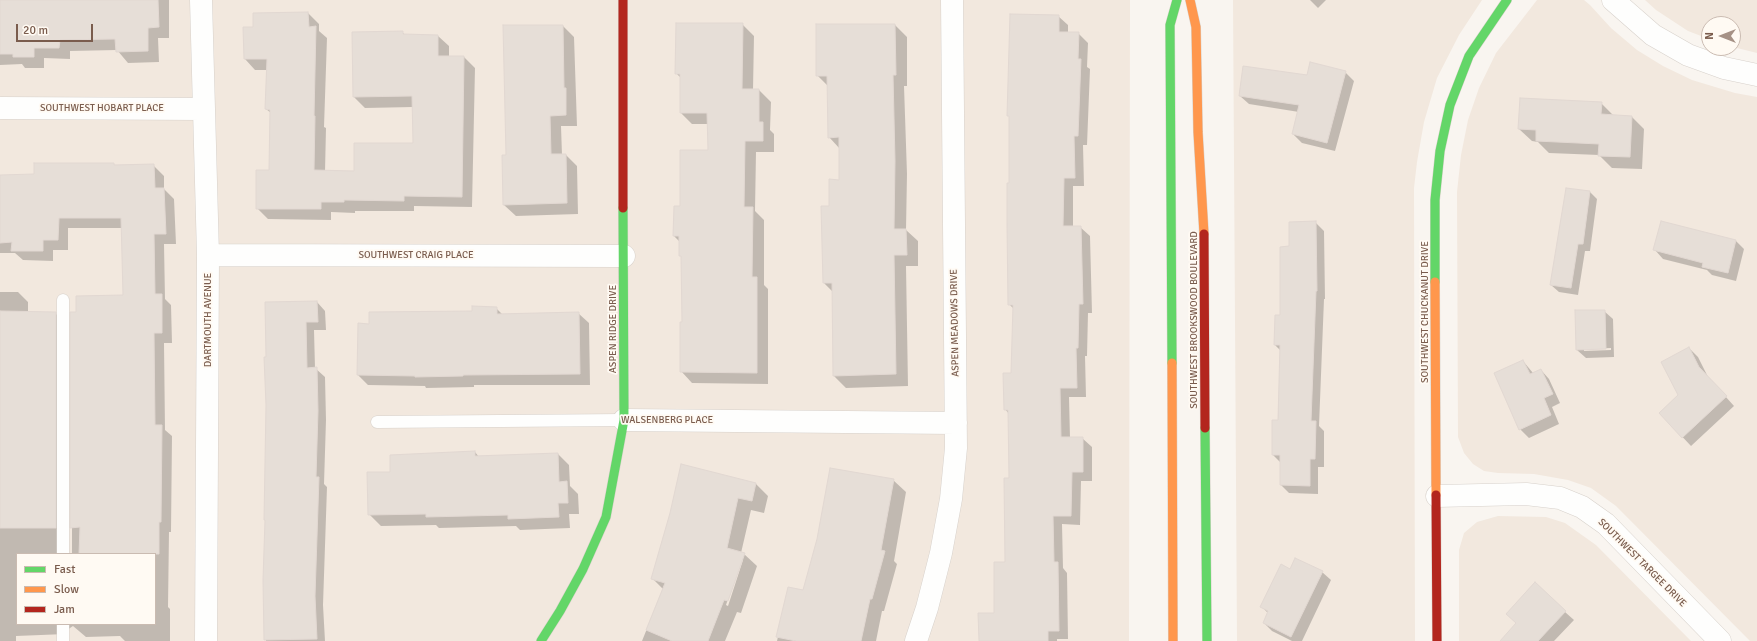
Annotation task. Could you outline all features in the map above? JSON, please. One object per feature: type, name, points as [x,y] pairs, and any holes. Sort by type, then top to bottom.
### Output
[{"type":"street","name":"DARTMOUTH AVENUE","points":[[201,0],[208,255],[206,641]]},
{"type":"street","name":"ASPEN RIDGE DRIVE","points":[[541,641],[560,611],[583,569],[606,517],[624,420],[624,0]]},
{"type":"street","name":"ASPEN MEADOWS DRIVE","points":[[916,641],[934,581],[946,528],[954,475],[956,423],[952,0]]},
{"type":"street","points":[[1173,641],[1170,25],[1177,0]]},
{"type":"street","name":"SOUTHWEST BROOKSWOOD BOULEVARD","points":[[1190,0],[1196,27],[1198,132],[1204,228],[1207,641]]},
{"type":"street","name":"SOUTHWEST CHUCKANUT DRIVE","points":[[1436,641],[1437,496],[1435,200],[1440,152],[1450,105],[1469,56],[1507,0]]},
{"type":"street","points":[[1613,0],[1653,36],[1688,55],[1724,68],[1757,75]]},
{"type":"street","name":"SOUTHWEST HOBART PLACE","points":[[0,108],[204,108]]},
{"type":"street","name":"SOUTHWEST CRAIG PLACE","points":[[208,255],[624,256]]},
{"type":"street","name":"WALSENBERG PLACE","points":[[624,420],[956,423]]},
{"type":"street","name":"SOUTHWEST TARGEE DRIVE","points":[[1437,496],[1526,494],[1560,498],[1582,508],[1606,524],[1720,641]]},
{"type":"lane","points":[[63,300],[63,553]]},
{"type":"lane","name":"WALSENBERG PLACE","points":[[377,422],[624,420]]},
{"type":"lane","points":[[63,625],[63,641]]},
{"type":"shaded area","points":[[0,0],[1130,0],[1129,641],[0,641]]},
{"type":"shaded area","points":[[1233,0],[1482,0],[1459,35],[1437,78],[1424,122],[1414,188],[1415,641],[1237,641]]},
{"type":"shaded area","points":[[1537,0],[1584,0],[1611,28],[1637,50],[1663,66],[1692,80],[1735,93],[1757,97],[1757,641],[1750,641],[1616,506],[1591,488],[1568,480],[1534,474],[1484,471],[1473,464],[1464,453],[1458,437],[1457,192],[1461,155],[1468,120],[1479,88],[1496,53]]},
{"type":"shaded area","points":[[1645,0],[1757,0],[1757,53],[1741,49],[1741,16],[1701,16],[1701,36],[1688,31],[1656,10]]},
{"type":"shaded area","points":[[1498,516],[1546,517],[1565,523],[1596,545],[1691,641],[1459,641],[1459,550],[1464,533],[1477,522]]},
{"type":"building","points":[[0,0],[158,0],[159,27],[148,28],[148,51],[116,52],[115,39],[60,40],[59,48],[34,48],[34,57],[13,57],[13,54],[0,54]]},
{"type":"building","points":[[308,12],[309,27],[316,26],[314,170],[354,171],[354,143],[413,143],[412,96],[353,97],[352,32],[403,31],[403,34],[438,35],[438,56],[464,56],[462,197],[404,196],[404,201],[344,200],[344,202],[321,202],[321,209],[256,209],[256,170],[269,170],[270,110],[265,109],[267,59],[244,59],[243,27],[253,27],[253,13]]},
{"type":"building","points":[[1010,14],[1059,15],[1059,32],[1079,32],[1078,59],[1081,59],[1078,136],[1074,136],[1075,178],[1064,178],[1063,226],[1081,226],[1083,304],[1079,304],[1078,348],[1076,348],[1077,388],[1060,388],[1061,437],[1083,437],[1083,472],[1072,472],[1071,516],[1053,516],[1054,562],[1058,562],[1059,631],[1048,631],[1048,641],[979,641],[978,613],[994,613],[994,562],[1005,562],[1004,478],[1009,478],[1008,410],[1004,410],[1003,373],[1011,373],[1013,305],[1008,305],[1007,223],[1007,183],[1009,183],[1009,116],[1007,116]]},
{"type":"building","points":[[676,23],[743,23],[742,89],[759,89],[759,122],[763,122],[763,141],[745,141],[744,207],[753,207],[752,277],[757,277],[757,373],[680,372],[680,322],[682,322],[681,256],[679,256],[679,236],[673,236],[674,206],[680,206],[680,150],[708,150],[707,113],[680,113],[680,74],[675,74]]},
{"type":"building","points":[[816,24],[895,24],[896,75],[893,75],[895,161],[894,229],[906,229],[907,255],[894,255],[896,374],[833,376],[832,283],[823,283],[821,206],[829,206],[829,179],[839,180],[839,137],[828,138],[827,76],[816,76]]},
{"type":"building","points":[[503,25],[563,25],[566,115],[550,116],[551,154],[566,154],[567,203],[503,205],[502,155],[506,155]]},
{"type":"building","points":[[1310,62],[1346,71],[1327,143],[1292,134],[1299,105],[1239,96],[1243,66],[1307,75]]},
{"type":"building","points":[[1520,98],[1602,102],[1601,114],[1632,116],[1630,157],[1598,156],[1599,144],[1536,141],[1536,130],[1518,129]]},
{"type":"building","points":[[34,163],[114,163],[114,165],[154,164],[155,188],[164,188],[166,234],[154,234],[155,294],[162,294],[162,333],[154,333],[155,425],[162,425],[161,522],[159,522],[159,554],[79,553],[80,527],[70,528],[70,312],[76,312],[76,296],[123,295],[121,218],[59,218],[58,240],[43,240],[43,251],[11,251],[12,242],[0,243],[0,175],[34,174]]},
{"type":"building","points":[[1566,188],[1590,191],[1583,244],[1578,244],[1571,288],[1550,285]]},
{"type":"building","points":[[1316,221],[1317,291],[1311,421],[1316,421],[1315,459],[1310,459],[1310,486],[1280,485],[1280,455],[1272,455],[1272,420],[1278,420],[1280,345],[1274,345],[1275,315],[1280,315],[1280,247],[1289,246],[1289,222]]},
{"type":"building","points":[[1661,221],[1736,240],[1728,273],[1702,267],[1703,263],[1653,250]]},
{"type":"building","points":[[317,301],[318,322],[306,322],[307,368],[317,367],[318,411],[316,477],[319,477],[315,596],[317,639],[264,640],[263,580],[266,405],[264,357],[266,357],[265,302]]},
{"type":"building","points":[[472,306],[497,307],[497,314],[579,312],[580,374],[415,377],[357,375],[358,323],[369,324],[369,312],[472,311]]},
{"type":"building","points":[[1575,310],[1605,310],[1606,349],[1576,350]]},
{"type":"building","points":[[0,311],[56,312],[56,528],[0,528]]},
{"type":"building","points":[[1689,347],[1699,367],[1727,396],[1682,438],[1659,413],[1678,395],[1661,362]]},
{"type":"building","points":[[1523,360],[1530,374],[1541,369],[1553,394],[1544,398],[1551,415],[1519,430],[1494,373]]},
{"type":"building","points":[[475,451],[475,456],[558,453],[559,482],[567,481],[568,503],[558,503],[559,517],[508,519],[508,515],[426,517],[426,514],[368,515],[367,472],[390,472],[390,455]]},
{"type":"building","points":[[681,464],[756,483],[752,501],[738,498],[727,548],[745,553],[728,601],[724,600],[708,641],[672,641],[646,630],[665,583],[651,579],[670,513]]},
{"type":"building","points":[[830,468],[894,479],[881,550],[885,551],[872,599],[870,599],[861,641],[796,641],[776,637],[788,587],[803,590],[817,539]]},
{"type":"building","points":[[1295,558],[1323,571],[1291,637],[1263,623],[1268,611],[1260,607],[1281,564],[1290,569]]},
{"type":"building","points":[[1535,582],[1566,611],[1538,641],[1500,641],[1516,623],[1506,614]]},
{"type":"traffic: fast","points":[[1172,363],[1170,25],[1177,0]]},
{"type":"traffic: fast","points":[[1435,282],[1435,200],[1440,151],[1450,105],[1469,56],[1507,0]]},
{"type":"traffic: fast","points":[[541,641],[560,611],[583,569],[606,517],[624,420],[623,208]]},
{"type":"traffic: fast","points":[[1205,428],[1207,641]]},
{"type":"traffic: slow","points":[[1190,0],[1196,27],[1198,132],[1204,234]]},
{"type":"traffic: slow","points":[[1435,282],[1436,495]]},
{"type":"traffic: slow","points":[[1172,363],[1173,641]]},
{"type":"traffic: jam","points":[[623,0],[623,208]]},
{"type":"traffic: jam","points":[[1204,234],[1205,428]]},
{"type":"traffic: jam","points":[[1436,495],[1437,641]]}]
